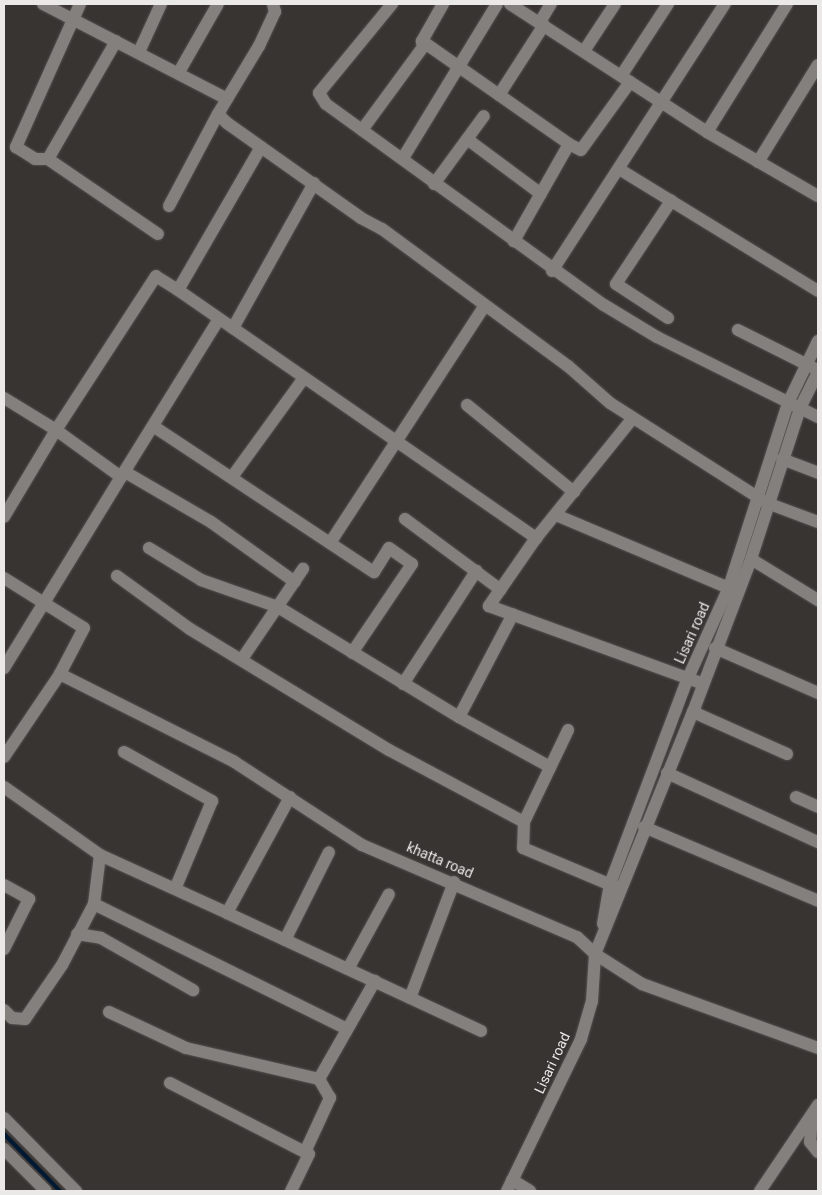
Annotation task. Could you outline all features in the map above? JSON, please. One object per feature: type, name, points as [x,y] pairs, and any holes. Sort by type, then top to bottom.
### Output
[{"type":"street","points":[[43,4],[75,18],[227,99]]},
{"type":"street","points":[[80,4],[16,147],[35,159],[48,159],[158,234]]},
{"type":"street","points":[[139,52],[161,4]]},
{"type":"street","points":[[179,72],[218,4]]},
{"type":"street","points":[[169,206],[218,114],[259,46],[275,12],[273,4]]},
{"type":"street","points":[[392,4],[319,93],[362,130],[403,158],[434,184],[514,241],[552,271],[657,337],[818,417]]},
{"type":"street","points":[[362,130],[423,46],[422,41],[443,4]]},
{"type":"street","points":[[403,158],[497,4]]},
{"type":"street","points":[[510,4],[542,23],[707,132],[818,196]]},
{"type":"street","points":[[499,95],[542,23],[551,4]]},
{"type":"street","points":[[584,51],[615,4]]},
{"type":"street","points":[[422,41],[569,144],[581,150],[626,79],[668,4]]},
{"type":"street","points":[[552,271],[725,4]]},
{"type":"street","points":[[707,132],[787,4]]},
{"type":"street","points":[[48,159],[116,41]]},
{"type":"street","points":[[758,162],[818,65]]},
{"type":"street","points":[[218,114],[633,418],[762,500],[818,522]]},
{"type":"street","points":[[434,184],[484,116]]},
{"type":"street","points":[[467,139],[541,194]]},
{"type":"street","points":[[514,241],[569,144]]},
{"type":"street","points":[[178,290],[262,148]]},
{"type":"street","points":[[619,169],[818,291]]},
{"type":"street","points":[[233,328],[314,183]]},
{"type":"street","points":[[668,318],[616,284],[671,201]]},
{"type":"street","points":[[4,517],[56,430],[156,276],[536,538]]},
{"type":"street","points":[[330,543],[484,307]]},
{"type":"street","points":[[4,668],[42,602],[219,319]]},
{"type":"street","points":[[738,330],[818,371]]},
{"type":"street","name":"Lisari road","points":[[509,1186],[581,1039],[592,1000],[594,954],[623,890],[644,827],[693,712],[794,406],[806,364],[818,341]]},
{"type":"street","name":"Lisari road","points":[[601,941],[610,884],[688,678],[733,589],[751,559],[762,500],[782,459],[794,406],[818,371]]},
{"type":"street","points":[[232,477],[304,378]]},
{"type":"street","points":[[4,398],[123,474],[211,522],[294,582]]},
{"type":"street","points":[[467,405],[574,492]]},
{"type":"street","points":[[633,418],[536,538],[490,606],[703,684]]},
{"type":"street","points":[[153,426],[374,572],[390,548],[412,564],[352,653]]},
{"type":"street","points":[[782,459],[818,473]]},
{"type":"street","points":[[556,515],[733,589]]},
{"type":"street","points":[[404,519],[500,590]]},
{"type":"street","points":[[149,548],[202,580],[278,606],[403,684],[550,767]]},
{"type":"street","points":[[751,559],[818,600]]},
{"type":"street","points":[[242,660],[303,569]]},
{"type":"street","points":[[403,684],[476,571]]},
{"type":"street","points":[[117,576],[190,629],[389,750],[524,822]]},
{"type":"street","points":[[4,578],[84,628],[60,674],[4,757]]},
{"type":"street","points":[[459,717],[490,664],[513,614]]},
{"type":"street","points":[[715,648],[818,693]]},
{"type":"street","name":"khatta road","points":[[60,674],[233,761],[362,845],[454,882],[577,937],[594,954],[642,984],[818,1048]]},
{"type":"street","points":[[693,712],[787,754]]},
{"type":"street","points":[[568,730],[524,822],[522,848],[623,890]]},
{"type":"street","points":[[124,752],[212,801],[175,889]]},
{"type":"street","points":[[667,773],[818,842]]},
{"type":"street","points":[[4,787],[100,855],[481,1031]]},
{"type":"street","points":[[227,913],[290,797]]},
{"type":"street","points":[[796,797],[818,807]]},
{"type":"street","points":[[644,827],[818,901]]},
{"type":"street","points":[[285,940],[329,852]]},
{"type":"street","points":[[4,1010],[12,1018],[25,1019],[78,934],[94,904],[100,855]]},
{"type":"street","points":[[410,998],[454,882]]},
{"type":"street","points":[[4,885],[29,899],[5,944]]},
{"type":"street","points":[[348,969],[389,894]]},
{"type":"street","points":[[94,904],[347,1029]]},
{"type":"street","points":[[78,934],[101,938],[193,990]]},
{"type":"street","points":[[319,1079],[375,981]]},
{"type":"street","points":[[109,1012],[186,1048],[319,1079],[330,1098],[305,1152]]},
{"type":"street","points":[[170,1084],[309,1154],[291,1191]]},
{"type":"street","points":[[760,1191],[812,1116],[818,1104]]},
{"type":"street","points":[[812,1116],[810,1142],[818,1152]]},
{"type":"street","points":[[4,1118],[76,1191]]},
{"type":"street","points":[[4,1149],[46,1191]]},
{"type":"street","points":[[509,1186],[530,1191]]},
{"type":"waterway","points":[[4,1134],[60,1191]]}]
